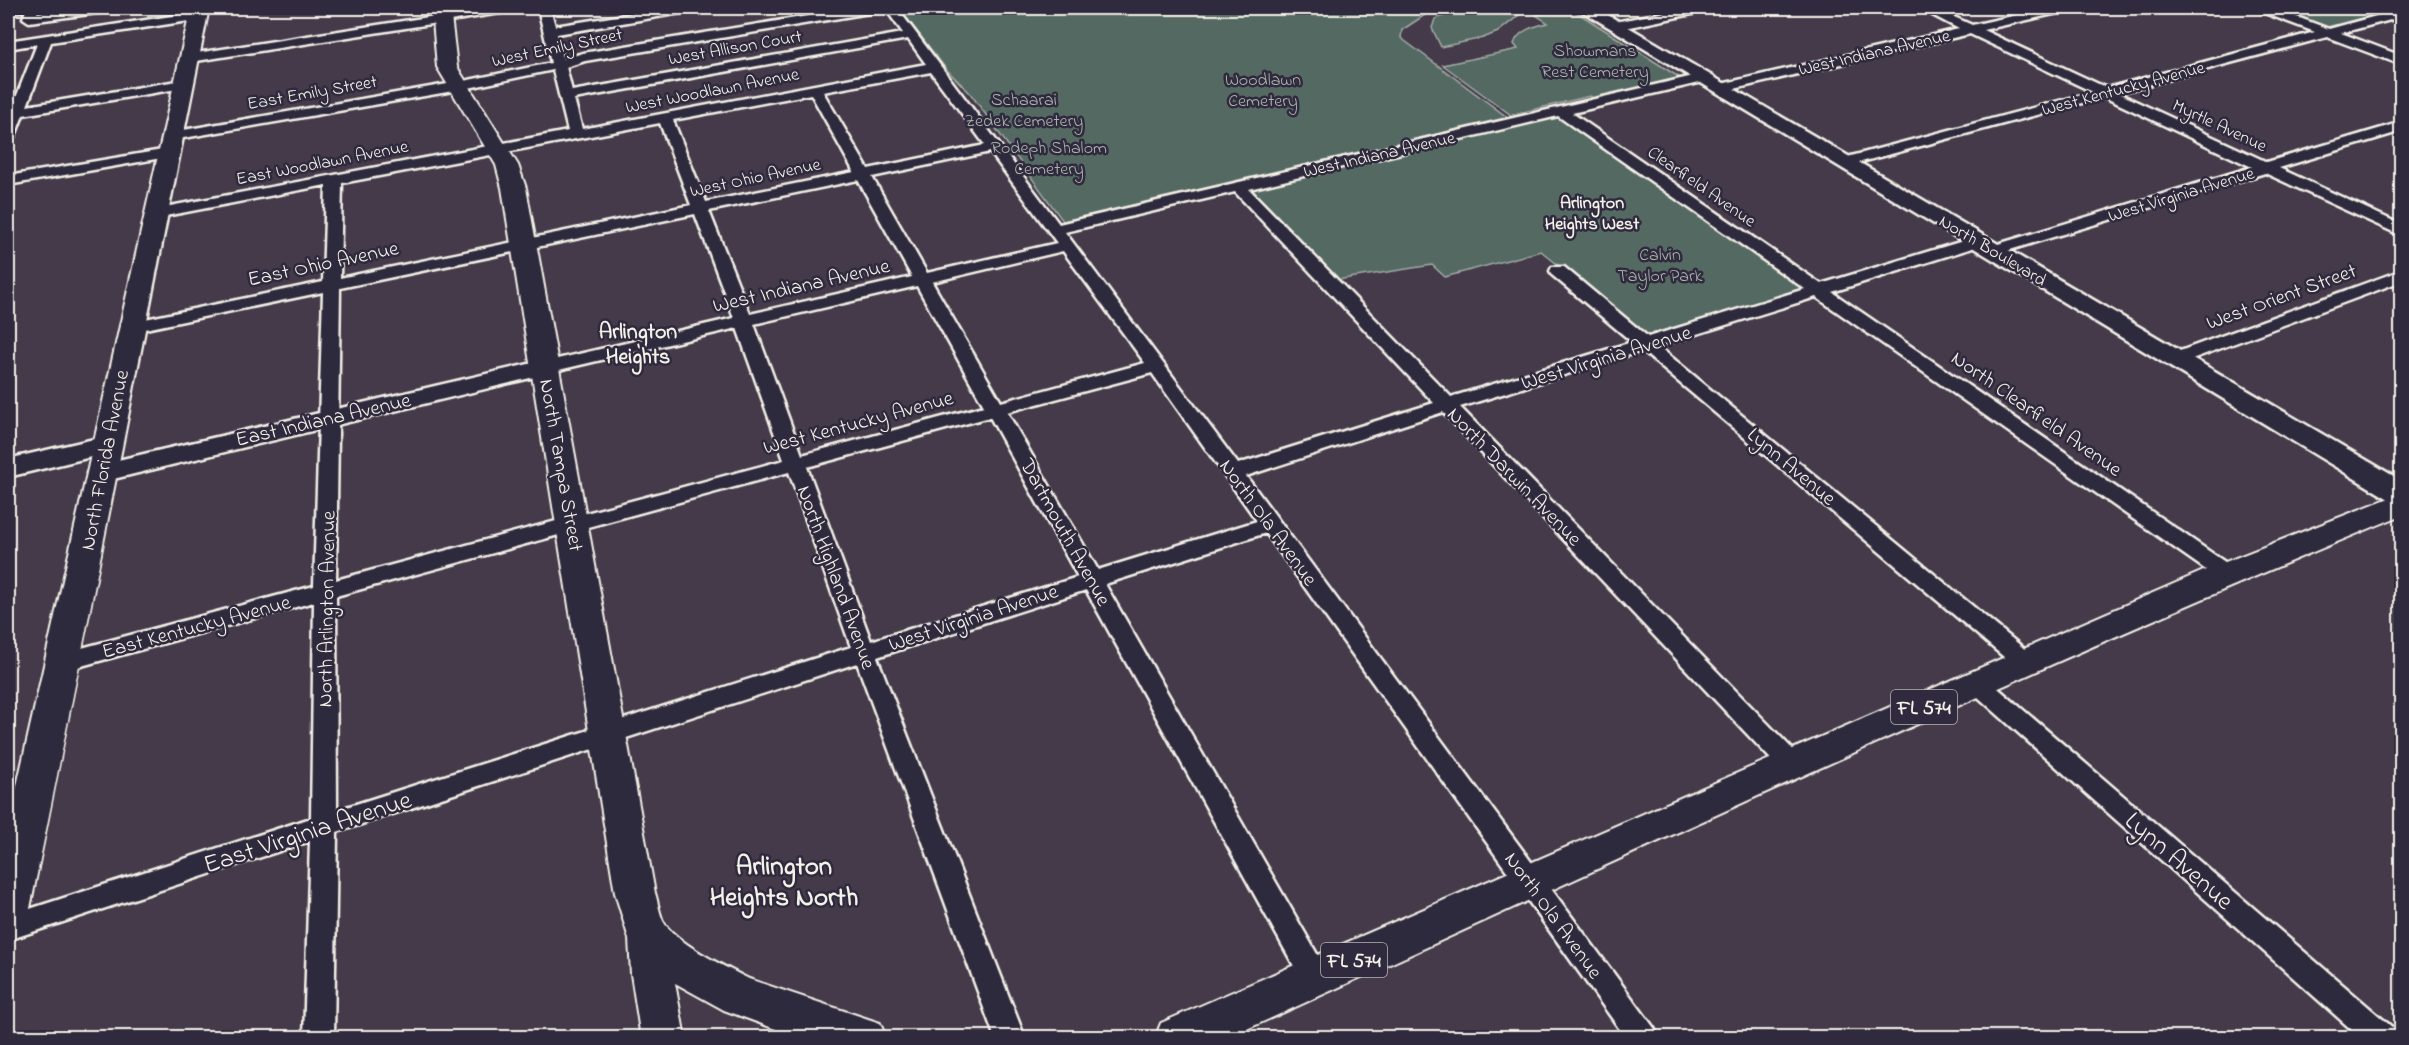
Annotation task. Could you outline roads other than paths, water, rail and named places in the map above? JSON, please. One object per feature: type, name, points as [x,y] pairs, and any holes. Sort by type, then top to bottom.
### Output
[{"type":"main road","name":"North Florida Avenue","points":[[8,913],[199,12]]},
{"type":"main road","name":"North Tampa Street","points":[[442,13],[447,67],[507,165],[546,367],[635,893],[650,937],[652,974],[663,1038]]},
{"type":"main road","name":"FL 574","points":[[1177,1038],[2025,662],[2227,574],[2402,503]]},
{"type":"main road","points":[[650,937],[675,958],[739,996],[864,1038]]},
{"type":"street","points":[[8,9],[18,8]]},
{"type":"street","points":[[31,13],[105,8]]},
{"type":"street","points":[[12,112],[442,13],[507,8]]},
{"type":"street","points":[[544,8],[576,134]]},
{"type":"street","points":[[550,31],[687,8]]},
{"type":"street","name":"West Emily Street","points":[[459,86],[558,65],[583,57],[875,8]]},
{"type":"street","name":"North Ola Avenue","points":[[891,8],[1156,366],[1644,1038]]},
{"type":"street","name":"North Boulevard","points":[[1585,8],[2402,494]]},
{"type":"street","points":[[1616,26],[1702,8]]},
{"type":"street","name":"Myrtle Avenue","points":[[1925,8],[2402,231]]},
{"type":"street","name":"West Indiana Avenue","points":[[1721,88],[2063,8]]},
{"type":"street","points":[[2262,8],[2402,61]]},
{"type":"street","points":[[8,45],[199,12]]},
{"type":"street","name":"West Kentucky Avenue","points":[[1845,162],[2402,13]]},
{"type":"street","name":"West Allison Court","points":[[566,96],[911,35]]},
{"type":"street","points":[[8,136],[12,112],[46,39]]},
{"type":"street","name":"West Woodlawn Avenue","points":[[497,149],[934,67]]},
{"type":"street","name":"West Indiana Avenue","points":[[546,367],[924,280],[1238,187],[1702,78]]},
{"type":"street","name":"East Emily Street","points":[[8,181],[170,144],[459,86]]},
{"type":"street","name":"Dartmouth Avenue","points":[[814,89],[924,280],[1315,977]]},
{"type":"street","name":"Clearfield Avenue","points":[[1562,112],[1820,291]]},
{"type":"street","name":"North Highland Avenue","points":[[665,117],[744,322],[864,652],[1010,1038]]},
{"type":"street","name":"West Virginia Avenue","points":[[1233,473],[1446,405],[1820,291],[2267,168],[2402,126]]},
{"type":"street","name":"West Ohio Avenue","points":[[524,244],[994,147]]},
{"type":"street","name":"East Woodlawn Avenue","points":[[155,213],[497,149]]},
{"type":"street","name":"North Arlington Avenue","points":[[319,1038],[324,826],[325,591],[334,180]]},
{"type":"street","name":"North Darwin Avenue","points":[[1238,187],[1792,765]]},
{"type":"street","name":"East Ohio Avenue","points":[[131,327],[524,244]]},
{"type":"street","name":"Lynn Avenue","points":[[1558,271],[2025,662]]},
{"type":"street","name":"West Orient Street","points":[[2175,359],[2402,276]]},
{"type":"street","name":"North Clearfield Avenue","points":[[1820,291],[2227,574]]},
{"type":"street","name":"West Kentucky Avenue","points":[[572,525],[1156,366]]},
{"type":"street","name":"East Indiana Avenue","points":[[8,468],[104,459],[330,417],[546,367]]},
{"type":"street","name":"West Virginia Avenue","points":[[607,734],[1270,524]]},
{"type":"street","name":"East Kentucky Avenue","points":[[63,662],[572,525]]},
{"type":"street","name":"Lynn Avenue","points":[[1977,683],[2383,1038]]},
{"type":"street","name":"East Virginia Avenue","points":[[8,928],[607,734]]},
{"type":"district","name":"Arlington Heights West","points":[[1592,212]]},
{"type":"district","name":"Arlington Heights","points":[[638,342]]},
{"type":"district","name":"Arlington Heights North","points":[[784,880]]},
{"type":"park label","name":"Showmans Rest Cemetery","points":[[1595,60]]},
{"type":"park label","name":"Woodlawn Cemetery","points":[[1263,89]]},
{"type":"park label","name":"Schaarai Zedek Cemetery","points":[[1024,109]]},
{"type":"park label","name":"Rodeph Shalom Cemetery","points":[[1049,157]]},
{"type":"park label","name":"Calvin Taylor Park","points":[[1660,264]]}]
